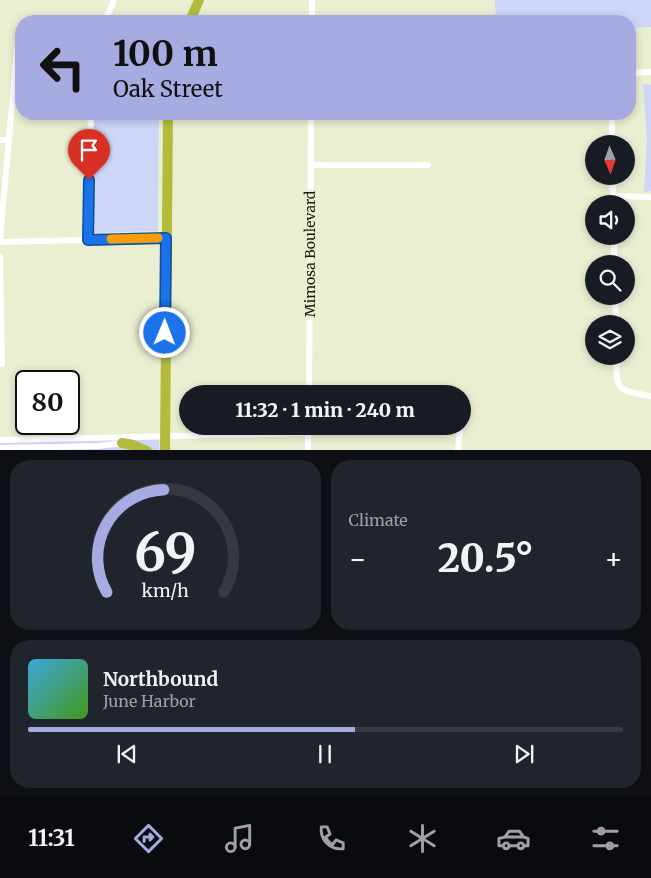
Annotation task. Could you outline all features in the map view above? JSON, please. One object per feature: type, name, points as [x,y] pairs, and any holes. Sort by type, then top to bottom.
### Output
[{"type":"highway","points":[[193,15],[199,0]]},
{"type":"highway","points":[[164,450],[168,120]]},
{"type":"highway","points":[[122,443],[147,450]]},
{"type":"street","points":[[108,15],[114,0]]},
{"type":"street","points":[[312,0],[312,15]]},
{"type":"street","points":[[636,73],[651,72]]},
{"type":"street","points":[[15,73],[0,240],[166,238]]},
{"type":"street","points":[[88,240],[91,120]]},
{"type":"street","name":"Mimosa Boulevard","points":[[309,385],[311,120]]},
{"type":"street","points":[[612,120],[612,135]]},
{"type":"street","points":[[0,140],[8,140]]},
{"type":"street","points":[[310,165],[428,165]]},
{"type":"street","points":[[635,197],[651,197]]},
{"type":"street","points":[[0,257],[2,364]]},
{"type":"street","points":[[616,365],[617,380],[620,388],[651,396]]},
{"type":"street","points":[[0,448],[98,446],[165,436],[189,435]]},
{"type":"street","points":[[308,435],[308,450]]},
{"type":"street","points":[[458,450],[459,435]]},
{"type":"street","points":[[0,440],[150,438]]},
{"type":"shaded area","points":[[495,0],[651,0],[651,27],[636,28],[636,15],[496,15]]},
{"type":"shaded area","points":[[643,84],[651,85],[651,191],[644,192],[647,140]]},
{"type":"shaded area","points":[[94,120],[159,120],[158,231],[91,233]]},
{"type":"shaded area","points":[[159,437],[159,450],[0,450],[0,443]]},
{"type":"slow traffic","points":[[111,239],[158,238]]},
{"type":"route","points":[[89,180],[88,240],[166,238],[165,333]]}]
